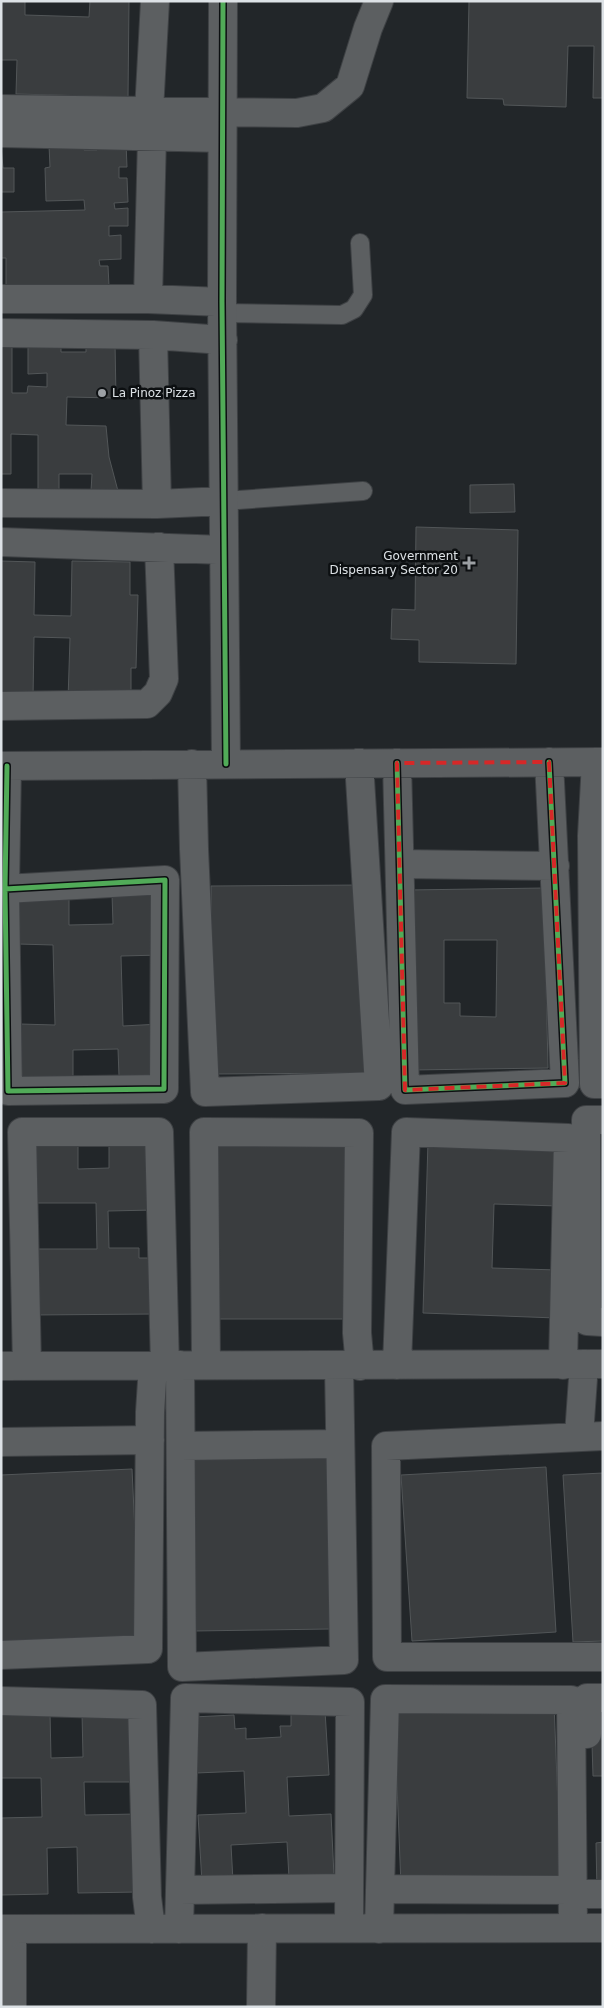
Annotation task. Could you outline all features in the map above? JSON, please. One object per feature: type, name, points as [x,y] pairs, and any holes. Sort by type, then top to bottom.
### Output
[{"type":"street","points":[[148,299],[155,1]]},
{"type":"street","points":[[223,1],[221,125],[226,764]]},
{"type":"street","points":[[1,133],[151,124],[221,125],[323,108],[350,86],[368,28],[379,1]]},
{"type":"street","points":[[1,109],[151,124]]},
{"type":"street","points":[[1,299],[148,299],[222,307]]},
{"type":"street","points":[[1,333],[153,334],[222,340]]},
{"type":"street","points":[[153,334],[157,504]]},
{"type":"street","points":[[1,504],[157,504],[224,501]]},
{"type":"street","points":[[1,542],[224,550]]},
{"type":"street","points":[[1,706],[147,704],[158,693],[164,679],[159,547]]},
{"type":"street","points":[[398,763],[405,1090],[565,1083],[549,762]]},
{"type":"street","points":[[5,889],[165,880],[164,1090],[8,1091],[5,889],[4,766],[599,762],[594,1084],[603,1084]]},
{"type":"street","points":[[192,764],[205,1092],[379,1086],[360,763]]},
{"type":"street","points":[[400,864],[555,866]]},
{"type":"street","points":[[603,1120],[586,1120],[587,1321],[603,1322]]},
{"type":"street","points":[[1,1655],[148,1649],[150,1440],[176,1366],[204,1132],[359,1133],[357,1333],[349,1366],[340,1444],[344,1660],[182,1667],[180,1446],[176,1366],[159,1132],[22,1132],[14,1366],[176,1366],[349,1366],[583,1364]]},
{"type":"street","points":[[397,1365],[406,1132],[568,1138],[583,1364],[591,1435],[386,1446],[387,1657],[603,1657]]},
{"type":"street","points":[[1,1442],[150,1440]]},
{"type":"street","points":[[180,1446],[340,1444]]},
{"type":"street","points":[[179,1929],[184,1698],[350,1702],[350,1928]]},
{"type":"street","points":[[12,2007],[7,1929],[587,1928],[587,1698],[603,1698]]},
{"type":"street","points":[[379,1929],[385,1699],[571,1700],[587,1893]]},
{"type":"street","points":[[1,1701],[142,1706],[147,1897],[151,1929]]},
{"type":"street","points":[[180,1890],[350,1888]]},
{"type":"street","points":[[380,1890],[587,1893]]},
{"type":"street","points":[[261,2007],[262,1928]]},
{"type":"lane","points":[[222,307],[342,315],[354,309],[363,296],[360,243]]},
{"type":"lane","points":[[224,501],[363,491]]},
{"type":"highlighted area","points":[[549,762],[565,1083],[405,1090],[397,763]]},
{"type":"building","points":[[1,1],[25,1],[25,15],[89,17],[90,1],[129,1],[128,97],[16,94],[17,60],[1,60]]},
{"type":"building","points":[[469,1],[603,1],[603,98],[593,98],[594,46],[568,46],[566,107],[504,105],[503,99],[467,98]]},
{"type":"building","points":[[126,143],[127,167],[119,167],[119,178],[127,178],[128,202],[114,203],[115,209],[128,208],[128,226],[109,226],[109,236],[121,235],[121,259],[99,260],[100,266],[108,266],[109,286],[6,286],[6,258],[1,258],[1,212],[85,210],[84,200],[46,201],[45,168],[50,167],[49,145],[84,144],[84,150],[97,150],[97,144]]},
{"type":"building","points":[[1,146],[3,168],[14,168],[14,192],[1,192]]},
{"type":"building","points":[[1,342],[12,342],[12,393],[27,393],[28,386],[47,387],[47,373],[28,374],[28,342],[61,342],[61,352],[86,352],[86,343],[115,343],[116,398],[67,397],[66,425],[106,426],[109,457],[118,491],[91,491],[92,474],[59,474],[59,490],[38,490],[38,435],[11,434],[11,474],[1,474]]},
{"type":"building","points":[[514,484],[515,512],[470,513],[470,485]]},
{"type":"building","points":[[416,527],[518,530],[516,664],[419,662],[419,640],[391,639],[392,609],[415,610]]},
{"type":"building","points":[[1,561],[35,562],[34,615],[71,616],[72,561],[130,562],[130,595],[138,595],[136,668],[131,668],[131,701],[68,700],[70,638],[34,637],[33,698],[1,697]]},
{"type":"building","points":[[363,885],[365,1073],[213,1074],[211,886]]},
{"type":"building","points":[[544,888],[548,1068],[412,1070],[408,890]],"holes":[[[444,940],[497,940],[496,1017],[460,1016],[460,1003],[444,1003]]]},
{"type":"building","points":[[160,893],[161,955],[121,956],[123,1026],[160,1024],[162,1075],[119,1076],[118,1049],[73,1050],[73,1077],[22,1078],[20,1024],[55,1025],[53,945],[18,944],[17,896],[69,895],[69,925],[113,924],[112,894]]},
{"type":"building","points":[[592,1128],[603,1128],[603,1313],[594,1313]]},
{"type":"building","points":[[78,1138],[78,1169],[109,1168],[109,1138],[153,1138],[154,1210],[108,1211],[109,1248],[139,1248],[139,1258],[155,1258],[156,1314],[32,1315],[31,1249],[97,1249],[96,1203],[31,1203],[30,1139]]},
{"type":"building","points":[[212,1139],[354,1139],[355,1319],[212,1319]]},
{"type":"building","points":[[428,1141],[560,1145],[558,1206],[494,1204],[492,1268],[557,1270],[556,1318],[423,1313]]},
{"type":"building","points":[[327,1457],[330,1629],[194,1631],[192,1458]]},
{"type":"building","points":[[546,1467],[556,1632],[412,1641],[401,1475]]},
{"type":"building","points":[[132,1469],[140,1638],[1,1644],[1,1475]]},
{"type":"building","points":[[603,1473],[603,1641],[573,1642],[563,1475]]},
{"type":"building","points":[[554,1704],[561,1881],[401,1886],[394,1709]]},
{"type":"building","points":[[325,1711],[329,1775],[287,1777],[289,1816],[331,1814],[334,1876],[289,1878],[287,1842],[231,1845],[233,1881],[202,1883],[198,1815],[246,1813],[244,1771],[196,1773],[193,1717],[234,1715],[235,1729],[246,1728],[246,1739],[281,1737],[280,1726],[291,1726],[291,1712]]},
{"type":"building","points":[[591,1711],[603,1711],[603,1776],[593,1776]]},
{"type":"building","points":[[135,1712],[136,1782],[84,1782],[85,1815],[137,1814],[139,1892],[78,1893],[77,1847],[47,1848],[48,1894],[1,1895],[1,1818],[42,1817],[41,1778],[1,1778],[1,1714],[50,1713],[51,1758],[83,1757],[82,1713]]},
{"type":"building","points":[[603,1842],[603,1891],[597,1891],[596,1843]]},
{"type":"cycle path","points":[[223,1],[222,302],[226,764]]},
{"type":"cycle path","points":[[397,763],[405,1090],[565,1083],[549,762]]},
{"type":"cycle path","points":[[5,889],[165,880],[164,1089],[8,1091],[5,889],[7,766]]},
{"type":"place","name":"La Pinoz Pizza","points":[[102,393]]},
{"type":"place","name":"Government Dispensary Sector 20","points":[[469,563]]}]
